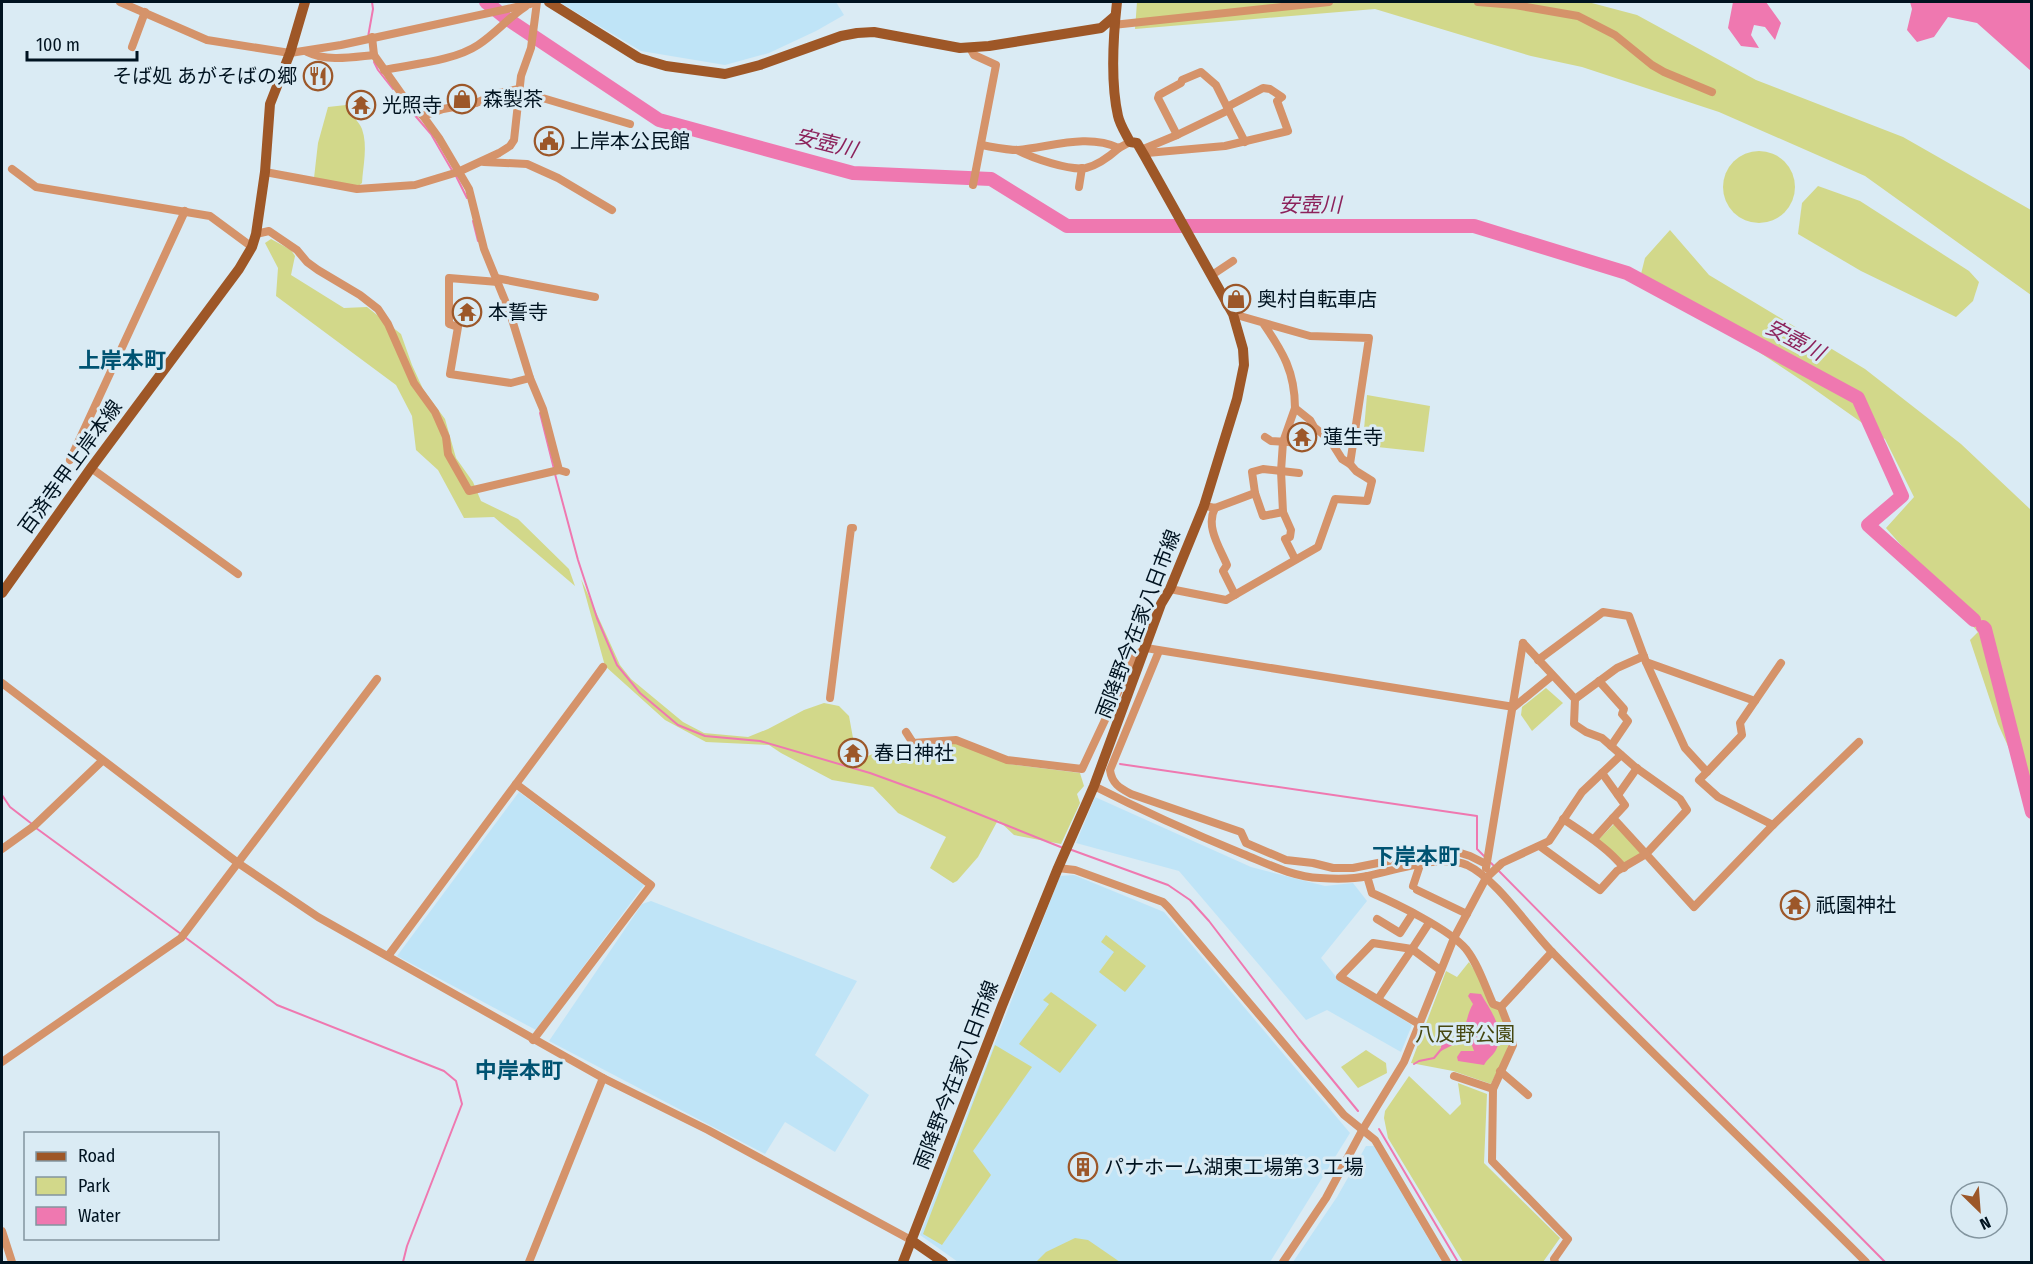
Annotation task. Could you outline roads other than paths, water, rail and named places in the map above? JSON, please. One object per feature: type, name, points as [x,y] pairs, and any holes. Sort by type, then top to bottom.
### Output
[{"type":"main road","name":"百済寺甲上岸本線","points":[[2,593],[91,468],[240,269],[252,247],[265,172],[270,104],[290,53],[305,2]]},
{"type":"main road","points":[[549,2],[639,58],[699,71],[725,74],[750,68],[841,36],[857,33],[874,32],[941,45],[970,48],[1101,28],[1114,20]]},
{"type":"main road","points":[[1117,2],[1114,20],[1113,65],[1118,117],[1130,142]]},
{"type":"main road","name":"雨降野今在家八日市線","points":[[903,1263],[1058,868],[1094,786],[1161,604],[1170,589],[1204,506],[1242,378],[1243,349],[1233,315],[1143,153],[1137,143],[1130,142]]},
{"type":"main road","points":[[912,1240],[943,1263]]},
{"type":"street","points":[[120,2],[207,40],[290,53],[307,52],[533,2]]},
{"type":"street","points":[[384,70],[463,53],[479,45],[513,15],[533,2]]},
{"type":"street","points":[[265,172],[357,189],[424,184],[458,172],[499,153],[510,146],[514,140],[520,76],[531,48],[533,2]]},
{"type":"street","points":[[1114,20],[1329,2]]},
{"type":"street","points":[[1478,2],[1515,5],[1578,16],[1615,35],[1664,72],[1712,92]]},
{"type":"street","points":[[132,47],[145,12]]},
{"type":"street","points":[[256,234],[269,231],[297,250],[318,270],[378,309],[388,324],[414,383],[435,412],[446,437],[448,454],[470,491],[563,471],[510,313],[480,238],[472,198],[439,138],[423,116],[408,103],[374,55],[372,38]]},
{"type":"street","points":[[970,48],[974,55],[996,65],[973,185]]},
{"type":"street","points":[[307,52],[317,57],[348,58],[374,55]]},
{"type":"street","points":[[1178,135],[1158,98],[1159,94],[1201,72],[1216,86],[1245,142]]},
{"type":"street","points":[[1263,88],[1270,89],[1282,97],[1277,101],[1288,131],[1245,142],[1184,151],[1143,153],[1263,88]]},
{"type":"street","points":[[423,116],[442,109],[476,103],[499,93],[519,90],[630,124]]},
{"type":"street","points":[[981,145],[1017,150],[1075,142],[1110,144],[1119,148]]},
{"type":"street","points":[[1017,150],[1035,159],[1082,168],[1108,158],[1130,142]]},
{"type":"street","points":[[480,162],[527,164],[558,178],[612,210]]},
{"type":"street","points":[[12,168],[36,187],[185,210],[210,216],[252,247]]},
{"type":"street","points":[[1079,187],[1082,168]]},
{"type":"street","points":[[70,460],[185,210]]},
{"type":"street","points":[[1212,275],[1233,261]]},
{"type":"street","points":[[530,378],[510,383],[450,374],[458,327],[449,324],[450,278],[497,280],[595,297]]},
{"type":"street","points":[[1233,315],[1310,336],[1369,338],[1350,464]]},
{"type":"street","points":[[1263,323],[1282,351],[1295,386],[1294,408],[1283,442],[1281,471],[1283,512],[1291,530],[1290,537],[1285,539],[1296,559]]},
{"type":"street","points":[[1170,589],[1226,600],[1318,547],[1335,499],[1367,501],[1372,481],[1341,459],[1330,440],[1294,408]]},
{"type":"street","points":[[1264,437],[1271,441],[1304,443]]},
{"type":"street","points":[[91,468],[238,574]]},
{"type":"street","points":[[1283,512],[1263,516],[1255,493],[1252,472],[1263,469],[1299,473]]},
{"type":"street","points":[[1204,506],[1215,508],[1255,493]]},
{"type":"street","points":[[1215,508],[1211,515],[1212,528],[1227,565],[1223,571],[1235,595]]},
{"type":"street","points":[[830,698],[851,528],[853,528]]},
{"type":"street","points":[[1538,660],[1603,612],[1629,616],[1645,659],[1685,748],[1707,772]]},
{"type":"street","points":[[1486,878],[1486,864],[1514,707],[1523,642],[1575,699],[1574,724],[1602,738],[1637,768],[1680,799],[1687,810],[1646,854],[1617,871],[1600,890],[1541,847]]},
{"type":"street","points":[[906,732],[913,743],[956,740],[1007,760],[1082,769],[1135,656],[1146,648],[1514,707],[1552,676]]},
{"type":"street","points":[[1159,651],[1110,770],[1111,779],[1118,787],[1131,795],[1241,832],[1246,843],[1286,860],[1333,868],[1353,868],[1448,849],[1460,851],[1486,864]]},
{"type":"street","points":[[1575,699],[1617,668],[1645,659],[1755,701]]},
{"type":"street","points":[[1773,825],[1718,797],[1699,780],[1742,735],[1740,723],[1781,663]]},
{"type":"street","points":[[388,956],[603,667]]},
{"type":"street","points":[[2,1062],[181,938],[377,679]]},
{"type":"street","points":[[1599,681],[1624,709],[1622,714],[1628,721],[1611,746]]},
{"type":"street","points":[[2,683],[238,863],[318,917],[533,1040],[708,1130],[912,1240]]},
{"type":"street","points":[[1613,818],[1694,907],[1773,825],[1859,742]]},
{"type":"street","points":[[1283,1263],[1326,1198],[1363,1129],[1404,1062],[1454,938],[1486,878],[1502,863],[1550,842],[1582,792],[1621,755]]},
{"type":"street","points":[[2,849],[34,826],[102,761]]},
{"type":"street","points":[[1618,795],[1637,768]]},
{"type":"street","points":[[1594,839],[1624,805],[1602,773]]},
{"type":"street","points":[[516,784],[651,885],[533,1040]]},
{"type":"street","points":[[1094,786],[1135,808],[1200,837],[1291,873],[1321,879],[1367,876],[1436,861],[1451,860],[1467,866],[1486,878],[1552,952],[1866,1263]]},
{"type":"street","points":[[1563,819],[1594,839],[1624,868]]},
{"type":"street","points":[[1420,865],[1415,888],[1467,914]]},
{"type":"street","points":[[1058,868],[1075,870],[1163,902],[1168,907],[1344,1115],[1376,1140],[1447,1263]]},
{"type":"street","points":[[1367,876],[1372,893],[1413,913],[1454,938],[1466,949],[1493,1004],[1501,1007],[1513,1045],[1493,1089],[1492,1161],[1568,1239],[1554,1259],[1555,1263]]},
{"type":"street","points":[[1377,919],[1400,933],[1413,913]]},
{"type":"street","points":[[1378,999],[1429,923]]},
{"type":"street","points":[[1419,1024],[1340,977],[1373,943],[1412,949],[1440,970]]},
{"type":"street","points":[[1501,1007],[1552,952]]},
{"type":"street","points":[[1500,1071],[1528,1095]]},
{"type":"street","points":[[1454,1076],[1493,1089]]},
{"type":"street","points":[[529,1263],[603,1078]]},
{"type":"street","points":[[2,1236],[12,1263]]},
{"type":"water","points":[[1733,2],[1766,2],[1781,23],[1775,40],[1765,27],[1754,25],[1751,35],[1759,48],[1741,46],[1728,28]]},
{"type":"water","points":[[1910,2],[2031,2],[2031,71],[1977,23],[1948,17],[1934,37],[1917,42],[1907,30],[1912,9]]},
{"type":"water","points":[[1470,993],[1481,994],[1498,1027],[1499,1042],[1496,1050],[1484,1065],[1458,1061],[1457,1057],[1461,1051],[1474,1051],[1470,1040],[1466,1038],[1441,1051],[1444,1042],[1457,1039],[1463,1031],[1473,1004],[1468,996]]},
{"type":"waterway","points":[[368,37],[372,2]]},
{"type":"waterway","name":"安壺川","points":[[486,2],[506,18],[659,120],[853,173],[991,179],[1067,226],[1474,226],[1627,273],[1858,398],[1902,496],[1868,525],[1974,620]]},
{"type":"waterway","points":[[374,62],[393,89]]},
{"type":"waterway","points":[[412,112],[431,134],[453,172]]},
{"type":"waterway","points":[[456,176],[467,198]]},
{"type":"waterway","points":[[473,221],[478,241]]},
{"type":"waterway","points":[[540,413],[554,469]]},
{"type":"waterway","points":[[555,474],[578,560],[597,618],[617,665],[640,693],[678,725],[705,736],[760,741],[870,773],[1063,848]]},
{"type":"waterway","name":"安壺川","points":[[1983,627],[2032,812]]},
{"type":"waterway","points":[[1120,764],[1477,816],[1477,849],[1485,857]]},
{"type":"waterway","points":[[2,795],[10,807],[32,824]]},
{"type":"waterway","points":[[36,828],[181,934]]},
{"type":"waterway","points":[[1069,849],[1168,885],[1190,900],[1358,1111]]},
{"type":"waterway","points":[[1491,863],[1885,1262]]},
{"type":"waterway","points":[[186,938],[277,1005],[444,1071],[456,1081],[462,1104],[407,1246],[403,1262]]},
{"type":"waterway","points":[[1414,1064],[1434,1058],[1443,1047]]},
{"type":"waterway","points":[[1379,1129],[1458,1262]]},
{"type":"place","name":"そば処 あがそばの郷","points":[[318,76]]},
{"type":"place","name":"森製茶","points":[[462,99]]},
{"type":"place","name":"光照寺","points":[[361,105]]},
{"type":"place","name":"上岸本公民館","points":[[549,141]]},
{"type":"place","name":"奥村自転車店","points":[[1236,299]]},
{"type":"place","name":"本誓寺","points":[[467,312]]},
{"type":"place","name":"蓮生寺","points":[[1302,437]]},
{"type":"place","name":"春日神社","points":[[853,753]]},
{"type":"place","name":"祇園神社","points":[[1795,905]]},
{"type":"place","name":"パナホーム湖東工場第３工場","points":[[1083,1167]]},
{"type":"district","name":"上岸本町","points":[[122,360]]},
{"type":"district","name":"下岸本町","points":[[1416,856]]},
{"type":"district","name":"中岸本町","points":[[519,1070]]},
{"type":"park label","name":"八反野公園","points":[[1465,1034]]}]
